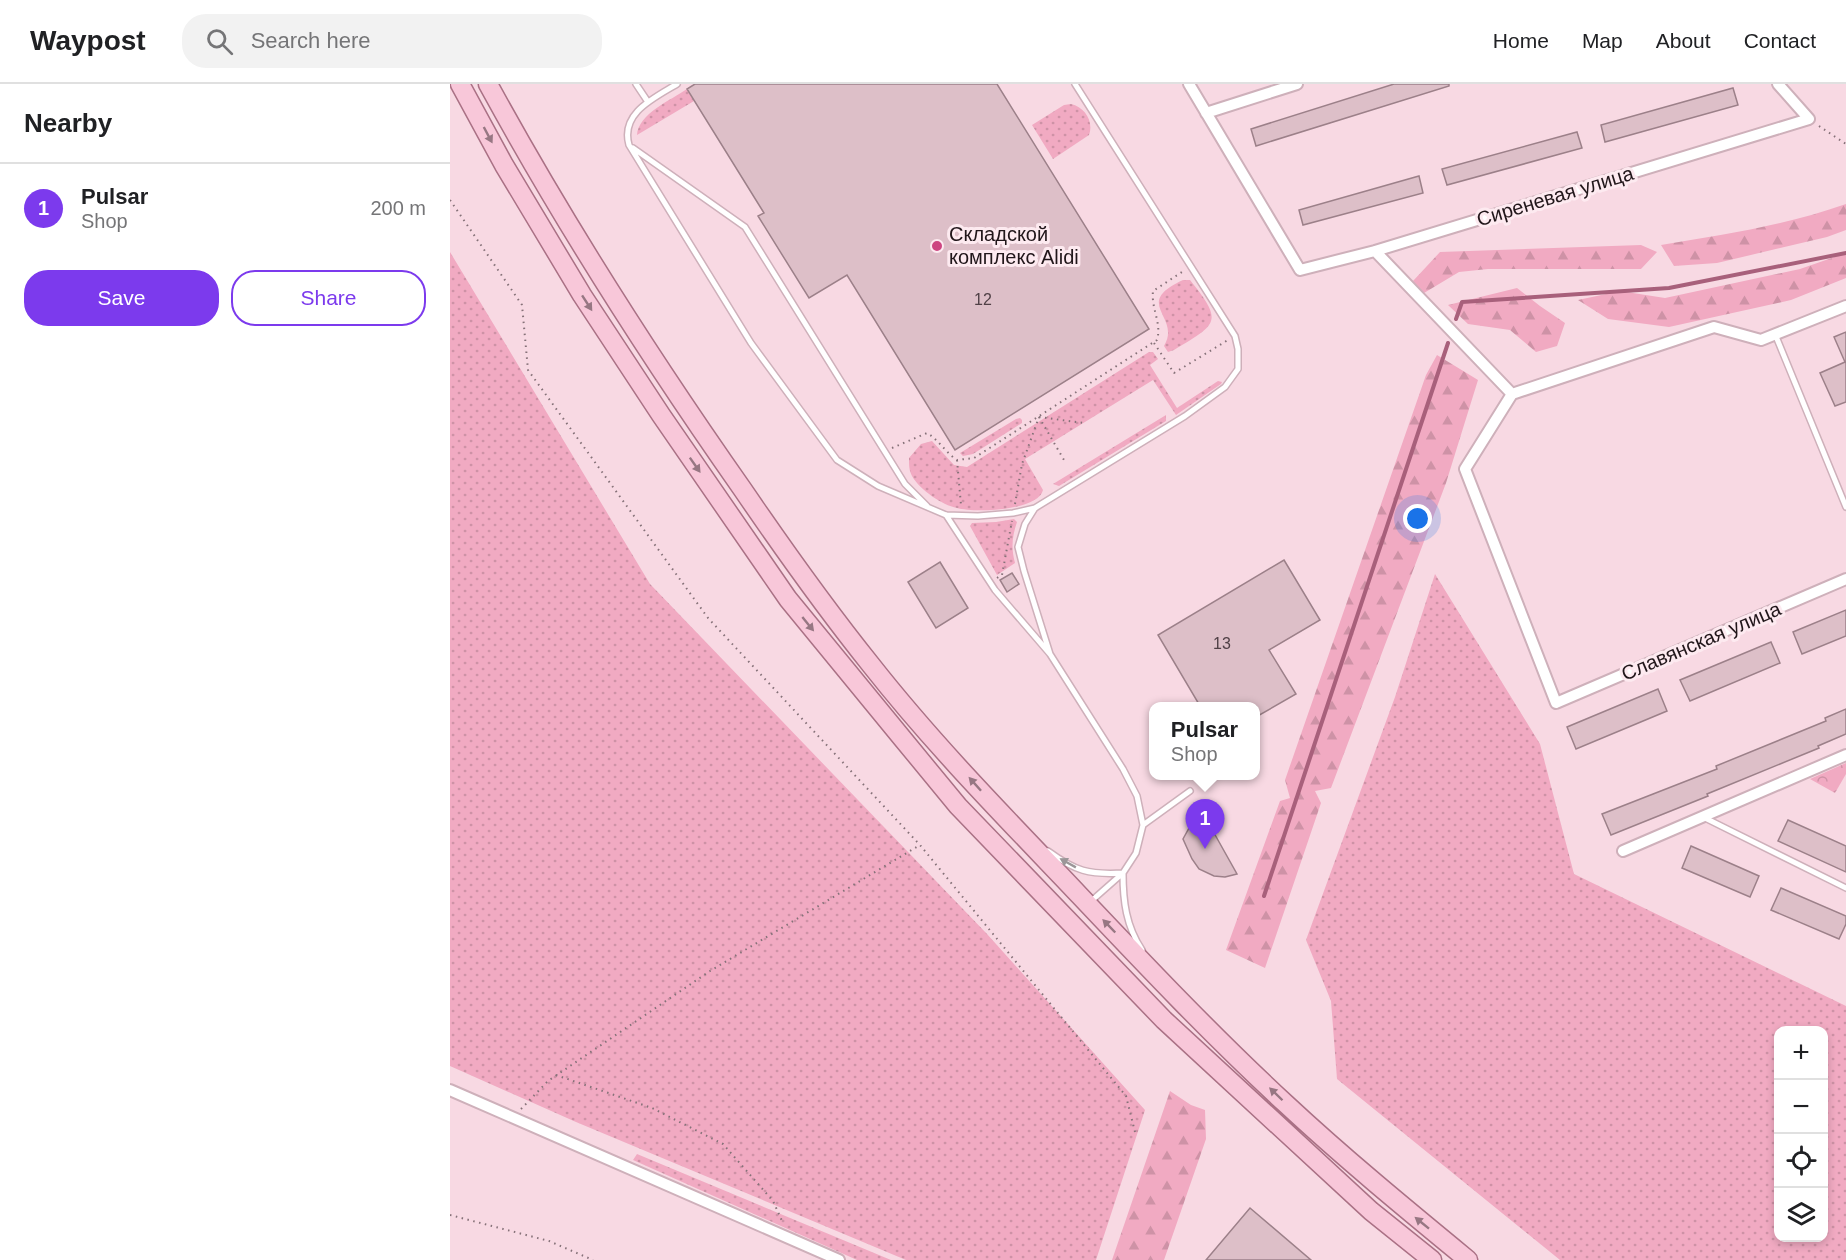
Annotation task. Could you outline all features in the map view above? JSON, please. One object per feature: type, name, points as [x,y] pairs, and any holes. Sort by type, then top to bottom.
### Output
[{"type":"main road","points":[[460,84],[504,165],[582,295],[661,416],[788,599],[958,806],[1164,1020],[1371,1211],[1432,1260]]},
{"type":"main road","points":[[488,84],[526,153],[601,278],[680,401],[806,581],[872,667],[998,809],[1198,1018],[1300,1117],[1385,1193],[1468,1260]]},
{"type":"main road","points":[[1066,920],[1088,904]]},
{"type":"street","points":[[1189,84],[1206,113],[1297,84]]},
{"type":"street","points":[[1778,84],[1809,118]]},
{"type":"street","name":"Сиреневая улица","points":[[1206,113],[1300,270],[1375,250],[1809,118]]},
{"type":"street","points":[[1375,250],[1512,394],[1714,327],[1761,340],[1846,306]]},
{"type":"street","name":"Славянская улица","points":[[1512,394],[1465,470],[1556,703],[1846,579]]},
{"type":"street","points":[[1623,851],[1846,754]]},
{"type":"street","points":[[450,1090],[838,1260]]},
{"type":"lane","points":[[636,84],[648,102]]},
{"type":"lane","points":[[677,84],[638,108],[628,124],[626,136],[629,145],[751,343],[837,460],[878,486],[946,515],[961,516],[1013,513],[1035,508],[1185,416],[1225,387],[1238,369],[1238,349],[1235,336],[1075,84]]},
{"type":"lane","points":[[629,145],[744,227],[905,484],[928,507]]},
{"type":"lane","points":[[1775,334],[1846,507]]},
{"type":"lane","points":[[1035,508],[1025,524],[1018,547],[1050,654]]},
{"type":"lane","points":[[946,515],[995,590],[1050,654],[1123,768],[1137,796],[1143,825],[1136,853],[1123,873],[1088,904]]},
{"type":"lane","points":[[1143,825],[1190,791]]},
{"type":"lane","points":[[998,809],[1049,852],[1072,867],[1098,874],[1123,873]]},
{"type":"lane","points":[[1702,816],[1846,888]]},
{"type":"lane","points":[[1123,873],[1125,911],[1140,947],[1198,1018]]},
{"type":"path","points":[[1809,118],[1846,144]]},
{"type":"path","points":[[450,200],[522,305],[528,370],[708,618],[920,845],[1126,1095],[1135,1132]]},
{"type":"path","points":[[884,451],[927,433],[936,438],[957,460],[974,458],[1158,340],[1160,331],[1152,301],[1154,291],[1191,266]]},
{"type":"path","points":[[1154,343],[1174,373],[1235,336]]},
{"type":"path","points":[[1039,417],[1084,423]]},
{"type":"path","points":[[1039,417],[1064,460]]},
{"type":"path","points":[[957,460],[961,516]]},
{"type":"path","points":[[513,1118],[548,1081],[710,971],[920,845]]},
{"type":"path","points":[[556,1076],[652,1107],[723,1144],[773,1201],[784,1223],[777,1233]]},
{"type":"path","points":[[450,1215],[549,1241],[593,1260]]},
{"type":"green space","points":[[687,89],[694,101],[637,135],[643,120],[649,114]]},
{"type":"green space","points":[[1071,104],[1080,108],[1087,116],[1090,125],[1089,135],[1053,159],[1032,125],[1064,105]]},
{"type":"green space","points":[[1846,204],[1846,230],[1827,237],[1717,263],[1674,266],[1661,245],[1778,224]]},
{"type":"green space","points":[[1641,245],[1657,252],[1641,269],[1488,269],[1459,272],[1424,293],[1413,281],[1440,252]]},
{"type":"green space","points":[[450,252],[650,584],[987,934],[1145,1110],[1096,1260],[906,1260],[576,1122],[450,1066]]},
{"type":"green space","points":[[1846,253],[1846,278],[1791,300],[1669,327],[1608,319],[1578,300],[1620,291],[1665,298],[1800,269]]},
{"type":"green space","points":[[1183,280],[1190,280],[1201,294],[1208,305],[1211,321],[1207,328],[1199,334],[1168,352],[1164,346],[1168,336],[1167,326],[1159,304],[1161,296],[1168,288]]},
{"type":"green space","points":[[1517,288],[1565,323],[1557,346],[1536,352],[1510,330],[1468,324],[1448,305]]},
{"type":"green space","points":[[1149,352],[1153,352],[1158,359],[1150,365],[1177,408],[1218,381],[1222,382],[1176,415],[1153,380],[1025,459],[1043,490],[1039,497],[1018,506],[1005,509],[966,510],[951,506],[926,491],[912,476],[909,458],[921,444],[932,441],[954,465],[967,467]]},
{"type":"green space","points":[[1437,355],[1478,380],[1446,483],[1331,788],[1315,791],[1321,803],[1265,968],[1226,950],[1280,801],[1290,798],[1285,780],[1426,375]]},
{"type":"green space","points":[[1166,415],[1166,421],[1059,486],[1053,484]]},
{"type":"green space","points":[[1020,418],[1022,423],[973,454],[963,456],[960,453],[1016,419]]},
{"type":"green space","points":[[1014,519],[1017,522],[1013,542],[1015,563],[997,575],[970,526],[972,523]]},
{"type":"green space","points":[[1435,574],[1540,744],[1574,874],[1846,1006],[1846,1260],[1560,1260],[1337,1079],[1331,1001],[1306,940],[1395,697]]},
{"type":"green space","points":[[1846,763],[1846,774],[1835,793],[1810,779]]},
{"type":"green space","points":[[1170,1091],[1191,1105],[1205,1110],[1206,1139],[1164,1260],[1112,1260]]},
{"type":"green space","points":[[637,1154],[891,1260],[857,1260],[633,1160]]},
{"type":"building","name":"Складской комплекс Alidi","points":[[695,84],[997,84],[1149,329],[955,450],[847,275],[809,298],[758,216],[764,213],[687,89]]},
{"type":"building","points":[[1394,84],[1449,84],[1449,86],[1256,146],[1251,129]]},
{"type":"building","points":[[1733,88],[1738,105],[1605,142],[1601,125]]},
{"type":"building","points":[[1577,132],[1582,148],[1447,185],[1442,169]]},
{"type":"building","points":[[1419,176],[1423,193],[1303,225],[1299,210]]},
{"type":"building","points":[[1846,332],[1846,402],[1835,406],[1820,373],[1845,362],[1834,337]]},
{"type":"building","points":[[1284,560],[1320,620],[1269,650],[1296,694],[1260,715],[1260,702],[1198,702],[1158,635]]},
{"type":"building","points":[[940,562],[968,608],[936,628],[908,582]]},
{"type":"building","points":[[1012,573],[1019,584],[1007,592],[1000,580]]},
{"type":"building","points":[[1846,610],[1846,636],[1802,654],[1793,632]]},
{"type":"building","points":[[1771,642],[1780,663],[1690,701],[1680,680]]},
{"type":"building","points":[[1658,689],[1667,711],[1576,749],[1567,727]]},
{"type":"building","points":[[1846,709],[1846,734],[1818,746],[1819,748],[1707,794],[1708,796],[1611,835],[1602,814],[1717,769],[1716,766],[1826,721],[1825,718]]},
{"type":"building","points":[[1200,808],[1237,874],[1225,877],[1214,876],[1199,869],[1192,859],[1183,839]]},
{"type":"building","points":[[1788,820],[1846,846],[1846,872],[1778,841]]},
{"type":"building","points":[[1691,846],[1759,876],[1750,897],[1682,868]]},
{"type":"building","points":[[1781,888],[1846,916],[1846,924],[1839,939],[1771,910]]},
{"type":"building","points":[[1250,1208],[1311,1260],[1206,1260]]},
{"type":"waterway","points":[[1456,319],[1462,302],[1669,288],[1846,253]]},
{"type":"waterway","points":[[1264,896],[1448,343]]},
{"type":"place","name":"Складской комплекс Alidi","points":[[937,246]]},
{"type":"place","name":"Pulsar","points":[[1205,849]]}]
